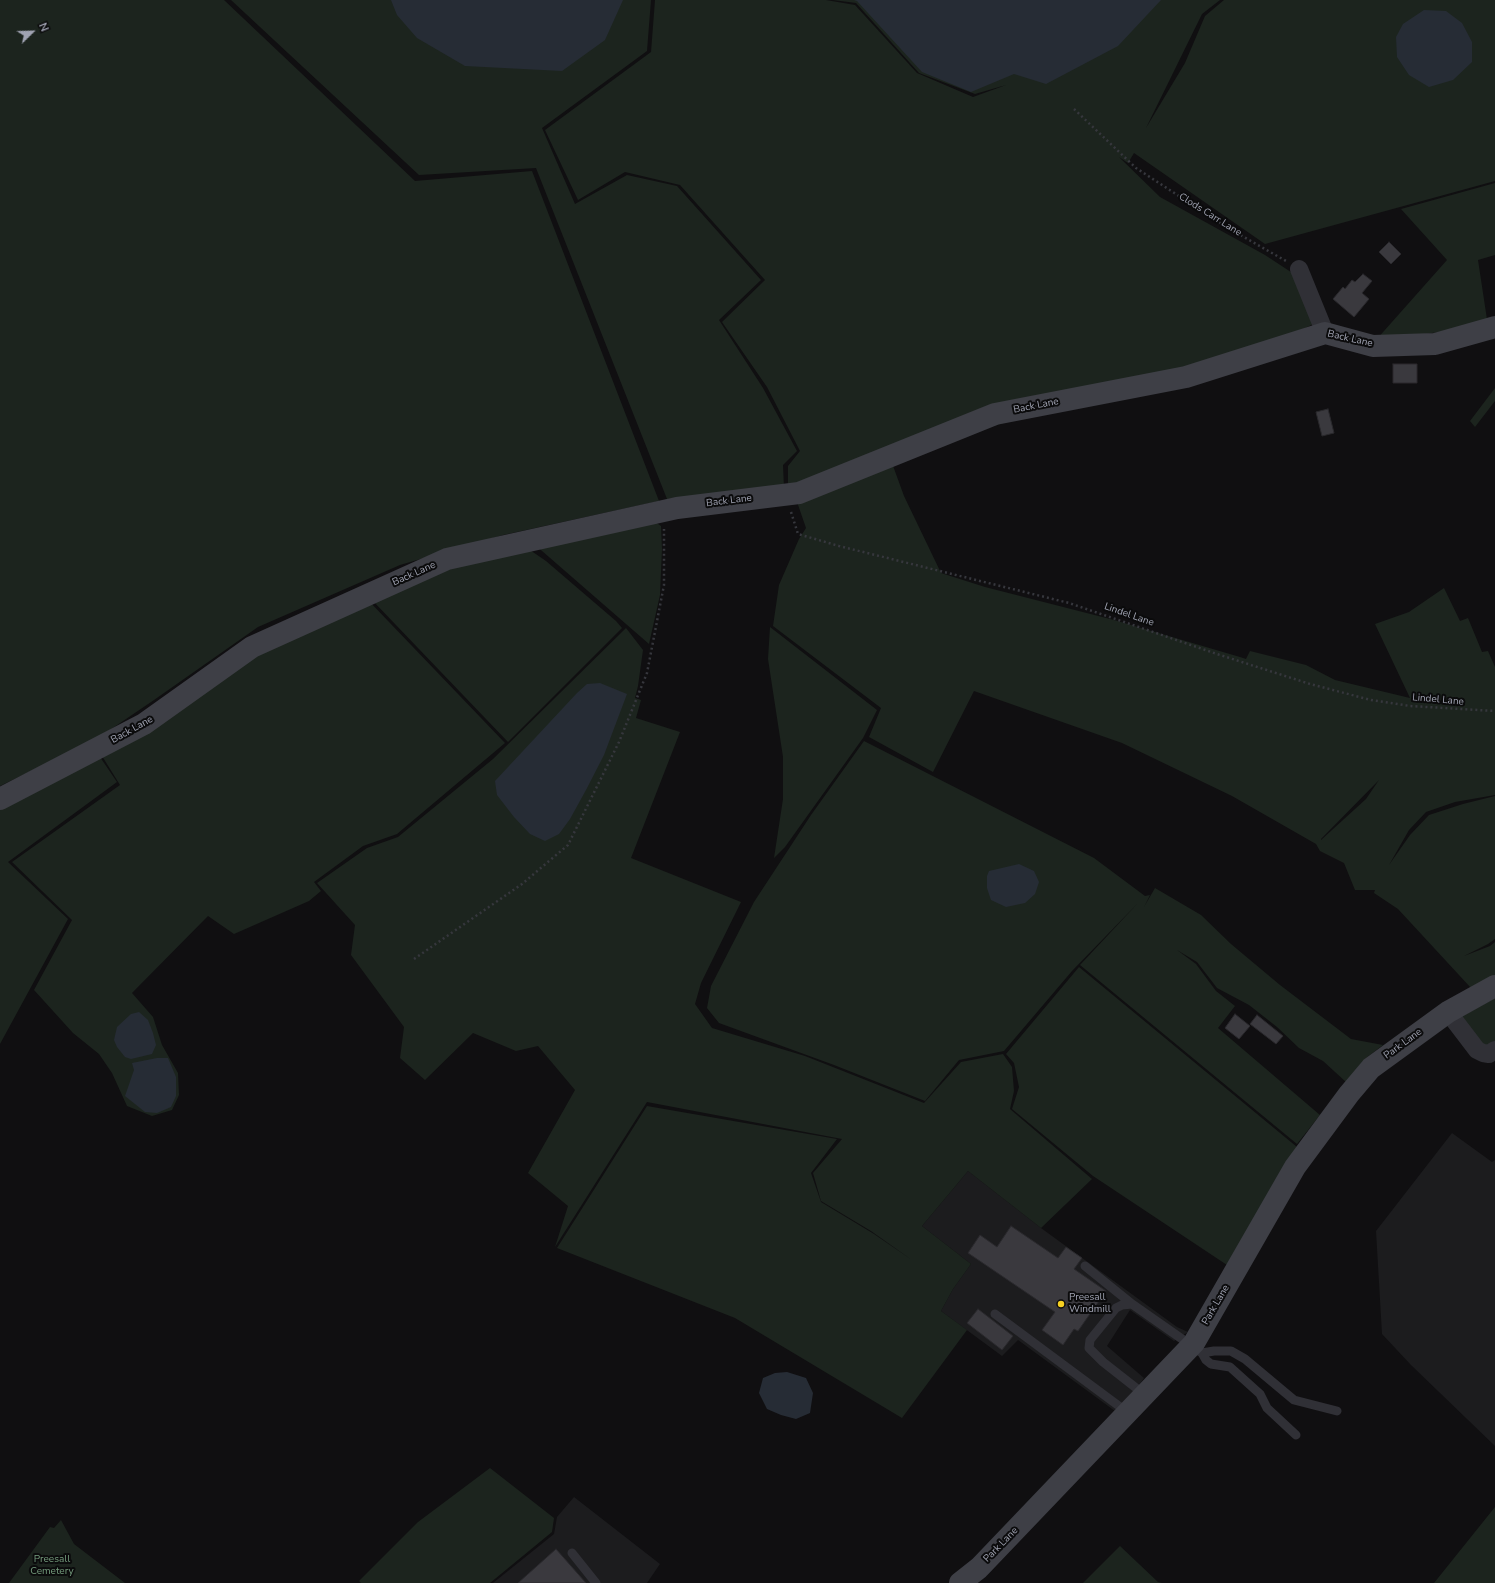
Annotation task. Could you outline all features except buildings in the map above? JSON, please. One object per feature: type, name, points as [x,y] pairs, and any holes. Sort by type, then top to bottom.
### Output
[{"type":"street","points":[[1299,269],[1325,333]]},
{"type":"street","name":"Back Lane","points":[[0,799],[144,724],[252,647],[447,559],[664,510],[799,493],[994,414],[1186,377],[1325,333],[1373,346],[1435,344],[1495,327]]},
{"type":"street","name":"Park Lane","points":[[960,1583],[979,1568],[1145,1395],[1197,1349],[1295,1168],[1370,1068],[1448,1012],[1495,986]]},
{"type":"street","points":[[1448,1012],[1477,1050],[1489,1054],[1495,1050]]},
{"type":"lane","points":[[1085,1266],[1132,1304],[1197,1349],[1206,1360],[1212,1364],[1230,1367],[1260,1394],[1267,1408],[1296,1435]]},
{"type":"lane","points":[[1132,1304],[1122,1305],[1116,1308],[1090,1340],[1089,1348],[1103,1362],[1145,1395]]},
{"type":"lane","points":[[995,1314],[1128,1413]]},
{"type":"lane","points":[[1197,1349],[1231,1351],[1250,1363],[1294,1400],[1337,1411]]},
{"type":"lane","points":[[572,1553],[596,1583]]},
{"type":"path","name":"Clods Carr Lane","points":[[1074,109],[1136,168],[1228,228],[1299,269]]},
{"type":"path","name":"Lindel Lane","points":[[786,495],[798,534],[839,546],[1069,603],[1231,659],[1310,684],[1371,700],[1410,706],[1495,711]]},
{"type":"path","points":[[414,959],[522,884],[568,845],[619,742],[648,673],[664,585],[664,510]]},
{"type":"shaded area","points":[[391,0],[623,0],[605,40],[562,71],[465,66],[417,38],[397,15]]},
{"type":"shaded area","points":[[854,0],[1161,0],[1118,46],[1046,84],[1014,74],[971,92],[922,72],[857,1]]},
{"type":"shaded area","points":[[1424,10],[1446,11],[1462,23],[1472,42],[1472,62],[1453,80],[1429,87],[1409,75],[1397,57],[1396,37],[1403,24]]},
{"type":"shaded area","points":[[600,683],[627,694],[604,755],[570,819],[559,834],[545,841],[530,834],[514,817],[497,795],[495,781],[577,693],[587,684]]},
{"type":"shaded area","points":[[1019,864],[1034,871],[1039,882],[1035,894],[1025,903],[1006,907],[991,900],[987,888],[987,876],[989,871]]},
{"type":"shaded area","points":[[139,1012],[148,1020],[156,1045],[152,1054],[131,1059],[125,1057],[117,1047],[114,1040],[117,1027],[131,1014]]},
{"type":"shaded area","points":[[157,1058],[168,1058],[176,1077],[176,1096],[171,1107],[157,1113],[145,1112],[125,1096],[134,1070],[132,1063]]},
{"type":"shaded area","points":[[1452,1133],[1492,1162],[1495,1160],[1495,1446],[1411,1365],[1382,1334],[1376,1231]]},
{"type":"shaded area","points":[[968,1171],[1041,1228],[1177,1327],[1188,1332],[1174,1341],[1130,1310],[1107,1346],[1144,1378],[1119,1414],[1018,1340],[1002,1356],[941,1311],[953,1289],[971,1264],[922,1226]]},
{"type":"shaded area","points":[[787,1372],[806,1378],[813,1393],[810,1413],[796,1419],[767,1409],[759,1393],[763,1378],[775,1373]]},
{"type":"shaded area","points":[[574,1497],[660,1564],[647,1583],[493,1583],[554,1534],[557,1517]]},
{"type":"green space","points":[[0,0],[224,0],[415,181],[532,171],[659,501],[503,535],[400,565],[258,627],[95,740],[0,786]]},
{"type":"green space","points":[[231,0],[651,0],[647,51],[542,128],[575,204],[627,175],[677,186],[761,280],[719,320],[763,388],[797,451],[783,465],[784,488],[667,499],[536,168],[419,175]]},
{"type":"green space","points":[[655,0],[826,0],[855,5],[917,73],[973,97],[1006,85],[975,94],[919,73],[856,3],[833,0],[1220,0],[1202,14],[1146,128],[1185,63],[1205,16],[1224,0],[1495,0],[1495,181],[1265,244],[1134,153],[1128,163],[1119,157],[1160,197],[1265,255],[1297,276],[1315,323],[1294,334],[788,489],[788,466],[800,451],[767,387],[722,322],[765,280],[680,185],[625,172],[578,200],[545,130],[651,52]]},
{"type":"green space","points":[[1495,183],[1495,255],[1478,260],[1488,326],[1376,340],[1447,260],[1401,209]]},
{"type":"green space","points":[[1495,388],[1495,401],[1475,427],[1470,421]]},
{"type":"green space","points":[[892,463],[904,496],[941,573],[985,587],[1114,620],[1246,659],[1250,651],[1306,665],[1335,680],[1410,698],[1375,624],[1409,612],[1444,588],[1460,621],[1468,618],[1482,652],[1488,651],[1495,667],[1495,795],[1455,802],[1426,812],[1409,830],[1389,865],[1410,835],[1429,815],[1495,796],[1495,939],[1464,956],[1490,946],[1495,942],[1495,977],[1471,988],[1398,909],[1374,893],[1375,890],[1355,890],[1344,863],[1320,851],[1316,844],[1232,796],[1122,743],[974,691],[933,772],[869,737],[881,708],[773,626],[779,585],[799,539],[806,528],[796,499]],"holes":[[[1379,780],[1366,799],[1321,840]]]},
{"type":"green space","points":[[651,519],[661,526],[662,549],[660,595],[649,644],[534,544]]},
{"type":"green space","points":[[527,548],[546,561],[616,621],[622,628],[508,742],[372,600],[437,566]]},
{"type":"green space","points":[[367,599],[505,743],[397,834],[363,846],[314,882],[321,891],[309,901],[234,934],[208,916],[132,993],[153,1017],[162,1045],[178,1073],[179,1095],[172,1110],[152,1116],[127,1106],[112,1073],[99,1054],[73,1033],[34,990],[72,920],[12,862],[120,785],[102,756],[266,645]]},
{"type":"green space","points":[[770,627],[877,710],[863,738],[785,847],[774,858],[783,799],[783,757],[768,659]]},
{"type":"green space","points":[[626,628],[643,650],[635,698],[641,700],[636,718],[680,732],[631,858],[741,902],[701,983],[695,1004],[712,1028],[805,1056],[924,1103],[961,1062],[1003,1054],[1012,1067],[1014,1091],[1010,1109],[1092,1179],[1041,1228],[968,1171],[922,1226],[971,1264],[953,1289],[941,1311],[967,1330],[902,1418],[735,1318],[557,1248],[647,1106],[837,1139],[811,1173],[821,1202],[874,1234],[912,1260],[871,1231],[821,1201],[813,1173],[842,1139],[647,1102],[555,1247],[568,1206],[528,1173],[575,1090],[538,1046],[516,1051],[473,1033],[425,1080],[400,1058],[404,1027],[351,955],[355,925],[317,883],[367,848],[398,837],[493,759]]},
{"type":"green space","points":[[864,741],[1094,858],[1145,896],[1150,895],[1144,907],[1155,888],[1201,915],[1231,944],[1280,985],[1351,1039],[1383,1045],[1366,1058],[1346,1082],[1323,1061],[1299,1048],[1277,1027],[1249,1005],[1217,988],[1197,962],[1177,950],[1196,964],[1216,991],[1235,1006],[1218,1028],[1320,1115],[1297,1144],[1080,965],[1138,903],[1072,971],[1004,1051],[959,1060],[925,1101],[834,1065],[719,1023],[707,1008],[711,986],[754,902],[811,815]]},
{"type":"green space","points":[[100,757],[117,782],[8,862],[68,919],[0,1044],[0,804]]},
{"type":"green space","points":[[1079,967],[1297,1147],[1230,1267],[1093,1176],[1012,1109],[1019,1087],[1014,1063],[1006,1054]]},
{"type":"green space","points":[[1495,998],[1495,1042],[1487,1047],[1478,1041],[1461,1017]]},
{"type":"green space","points":[[490,1468],[554,1518],[552,1532],[490,1583],[361,1583],[359,1581],[418,1522]]},
{"type":"green space","points":[[1495,1507],[1495,1583],[1434,1583]]},
{"type":"green space","name":"Preesall Cemetery","points":[[61,1520],[74,1544],[125,1583],[9,1583],[50,1527],[54,1528]]},
{"type":"green space","points":[[1120,1546],[1158,1582],[1162,1583],[1083,1583]]},
{"type":"place","name":"Preesall Windmill","points":[[1061,1304]]}]
